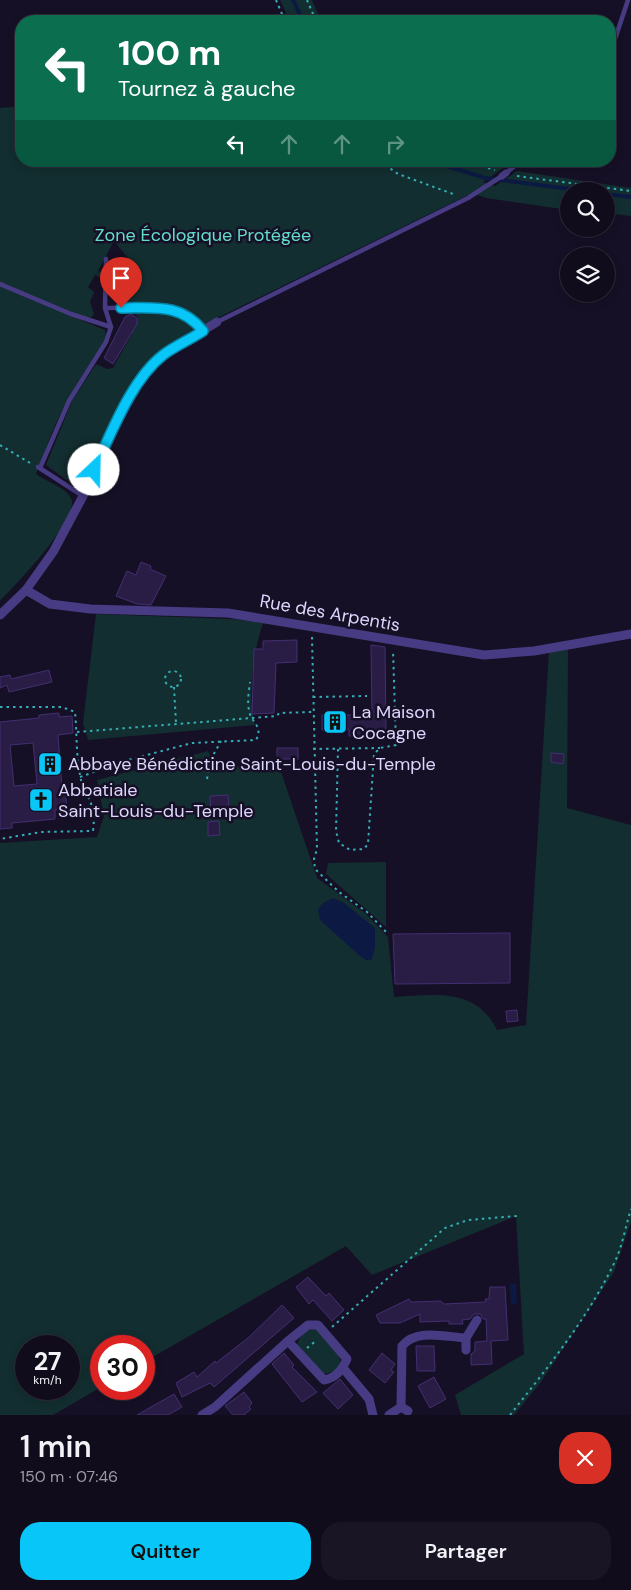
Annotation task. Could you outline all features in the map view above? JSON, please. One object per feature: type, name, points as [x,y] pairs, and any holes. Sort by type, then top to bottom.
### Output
[{"type":"street","points":[[0,615],[26,590],[52,552],[84,496],[113,430],[142,376],[163,355],[217,322]]},
{"type":"street","name":"Rue des Arpentis","points":[[26,590],[50,604],[90,609],[228,613],[314,625],[484,655],[534,651],[631,634]]},
{"type":"street","points":[[466,1350],[466,1338],[477,1320]]},
{"type":"street","points":[[202,1415],[216,1407],[288,1342],[308,1325],[318,1325],[347,1359],[343,1368],[333,1378],[324,1380],[288,1342]]},
{"type":"street","points":[[390,1415],[404,1409],[402,1346],[407,1340],[419,1335],[466,1338]]},
{"type":"street","points":[[343,1368],[369,1399],[374,1415]]},
{"type":"lane","points":[[616,36],[628,0]]},
{"type":"lane","points":[[217,322],[468,198],[513,167]]},
{"type":"lane","points":[[84,496],[39,468],[69,400],[106,342],[111,327],[105,308],[106,259]]},
{"type":"lane","points":[[0,284],[71,314],[111,327]]},
{"type":"lane","points":[[105,308],[169,308],[189,316],[203,331]]},
{"type":"path","points":[[276,0],[282,15]]},
{"type":"path","points":[[306,0],[313,15]]},
{"type":"path","points":[[388,167],[398,174],[468,198]]},
{"type":"path","points":[[482,167],[504,174],[631,191]]},
{"type":"path","points":[[0,445],[39,468]]},
{"type":"path","points":[[314,625],[312,636],[312,697],[318,849],[314,859],[315,869],[339,892],[367,912],[388,934]]},
{"type":"path","points":[[313,749],[380,748],[396,745],[394,640]]},
{"type":"path","points":[[175,671],[181,678],[179,684],[174,686],[167,683],[166,676],[175,671]]},
{"type":"path","points":[[80,777],[128,760],[183,745],[206,741],[256,740],[259,736],[258,725],[248,709],[250,682]]},
{"type":"path","points":[[174,686],[176,723]]},
{"type":"path","points":[[312,697],[366,696]]},
{"type":"path","points":[[0,707],[62,707],[75,712],[80,777],[94,809],[93,831],[41,832],[0,839]]},
{"type":"path","points":[[77,732],[313,712]]},
{"type":"path","points":[[207,779],[211,759],[221,741]]},
{"type":"path","points":[[338,749],[336,830],[339,843],[350,850],[364,849],[368,844],[374,754],[380,748]]},
{"type":"path","points":[[510,1415],[551,1362],[604,1283],[618,1255],[631,1209]]},
{"type":"path","points":[[300,1355],[445,1228],[468,1220],[517,1216]]},
{"type":"green space","points":[[280,0],[312,0],[318,15],[287,15]]},
{"type":"green space","name":"Zone Écologique Protégée","points":[[15,107],[15,167],[499,167],[503,168],[483,182],[495,186],[517,171],[591,182],[560,182],[560,209],[486,198],[472,193],[203,325],[185,310],[198,325],[195,330],[159,357],[139,377],[114,416],[89,471],[76,487],[46,465],[72,401],[96,364],[107,369],[113,368],[132,334],[131,329],[135,329],[138,317],[123,304],[128,258],[114,241],[98,271],[104,274],[101,278],[95,275],[88,287],[94,292],[90,302],[94,314],[92,317],[76,318],[105,330],[106,339],[58,419],[36,474],[60,487],[68,494],[71,498],[71,507],[57,535],[0,601],[0,108]]},
{"type":"green space","points":[[615,186],[631,188],[631,216],[615,214]]},
{"type":"green space","points":[[96,614],[232,619],[263,623],[256,647],[252,674],[251,700],[255,725],[88,740],[83,723]]},
{"type":"green space","points":[[568,649],[567,808],[631,825],[631,1222],[614,1272],[541,1382],[514,1415],[461,1415],[455,1395],[524,1354],[516,1216],[372,1275],[346,1246],[155,1356],[155,1335],[90,1335],[90,1393],[80,1399],[80,1335],[15,1335],[15,1400],[79,1400],[53,1415],[0,1415],[0,843],[97,837],[104,816],[97,780],[208,751],[215,767],[279,766],[317,878],[365,913],[388,937],[394,997],[439,995],[453,997],[466,1000],[478,1006],[488,1016],[497,1030],[526,1025],[549,651]]},
{"type":"green space","points":[[386,862],[386,927],[326,874],[328,863]]},
{"type":"green space","points":[[317,1329],[334,1348],[341,1361],[339,1367],[334,1371],[323,1374],[297,1345],[304,1333]]},
{"type":"water","points":[[333,898],[344,903],[375,928],[375,948],[372,959],[368,961],[361,957],[320,920],[318,910],[323,903]]},
{"type":"water","points":[[510,1284],[516,1284],[517,1303],[511,1304]]},
{"type":"building","points":[[131,314],[137,318],[137,324],[113,364],[104,358],[125,317]]},
{"type":"building","points":[[141,562],[151,566],[150,569],[166,576],[151,605],[137,604],[116,596],[127,571],[136,575]]},
{"type":"building","points":[[297,640],[297,662],[276,663],[274,713],[252,714],[254,649],[263,649],[263,641]]},
{"type":"building","points":[[371,645],[385,647],[386,735],[349,736],[349,729],[322,730],[322,715],[372,715]]},
{"type":"building","points":[[49,670],[52,682],[9,692],[7,685],[0,688],[0,677],[10,675],[11,679]]},
{"type":"building","points":[[59,713],[59,717],[72,716],[73,733],[58,735],[62,787],[65,787],[67,809],[55,810],[55,819],[12,823],[12,828],[0,829],[0,722],[39,718],[39,715]],"holes":[[[33,743],[37,784],[14,786],[10,745]]]},
{"type":"building","points":[[277,748],[298,748],[298,759],[277,759]]},
{"type":"building","points":[[551,753],[564,754],[563,764],[551,762]]},
{"type":"building","points":[[228,795],[229,814],[211,814],[210,796]]},
{"type":"building","points":[[219,821],[220,835],[208,836],[208,822]]},
{"type":"building","points":[[510,933],[510,983],[395,984],[393,934]]},
{"type":"building","points":[[517,1010],[518,1021],[507,1022],[506,1011]]},
{"type":"building","points":[[308,1277],[326,1296],[329,1293],[344,1310],[332,1321],[313,1300],[309,1304],[296,1287]]},
{"type":"building","points":[[490,1287],[505,1287],[508,1340],[491,1341],[492,1364],[471,1365],[471,1354],[475,1351],[475,1342],[487,1341],[486,1319],[483,1319],[480,1314],[474,1314],[470,1319],[462,1320],[463,1324],[449,1324],[449,1321],[420,1322],[420,1314],[400,1323],[380,1323],[376,1315],[409,1299],[411,1302],[441,1301],[444,1304],[486,1302],[485,1299],[489,1299]]},
{"type":"building","points":[[282,1305],[294,1318],[214,1387],[210,1383],[182,1397],[176,1383],[194,1372],[197,1377],[215,1361],[216,1363],[248,1338]]},
{"type":"building","points":[[416,1346],[434,1346],[435,1371],[417,1371]]},
{"type":"building","points":[[284,1353],[294,1365],[292,1367],[317,1392],[302,1402],[272,1364]]},
{"type":"building","points":[[382,1353],[395,1364],[391,1370],[394,1372],[385,1383],[369,1370]]},
{"type":"building","points":[[434,1377],[446,1399],[430,1408],[418,1386]]},
{"type":"building","points":[[340,1379],[353,1395],[338,1409],[323,1393]]},
{"type":"building","points":[[244,1392],[252,1403],[249,1407],[251,1409],[244,1415],[233,1415],[225,1406]]},
{"type":"building","points":[[174,1394],[182,1407],[168,1415],[137,1415]]},
{"type":"waterway","points":[[293,0],[300,15]]},
{"type":"waterway","points":[[450,167],[485,178],[560,188]]},
{"type":"waterway","points":[[615,195],[631,197]]},
{"type":"place","name":"La Maison Cocagne","points":[[335,722]]},
{"type":"place","name":"Abbaye Bénédictine Saint-Louis-du-Temple","points":[[50,764]]},
{"type":"place","name":"Abbatiale Saint-Louis-du-Temple","points":[[41,800]]},
{"type":"route","points":[[94,470],[142,376],[163,355],[203,331],[189,316],[169,308],[121,308]]}]
